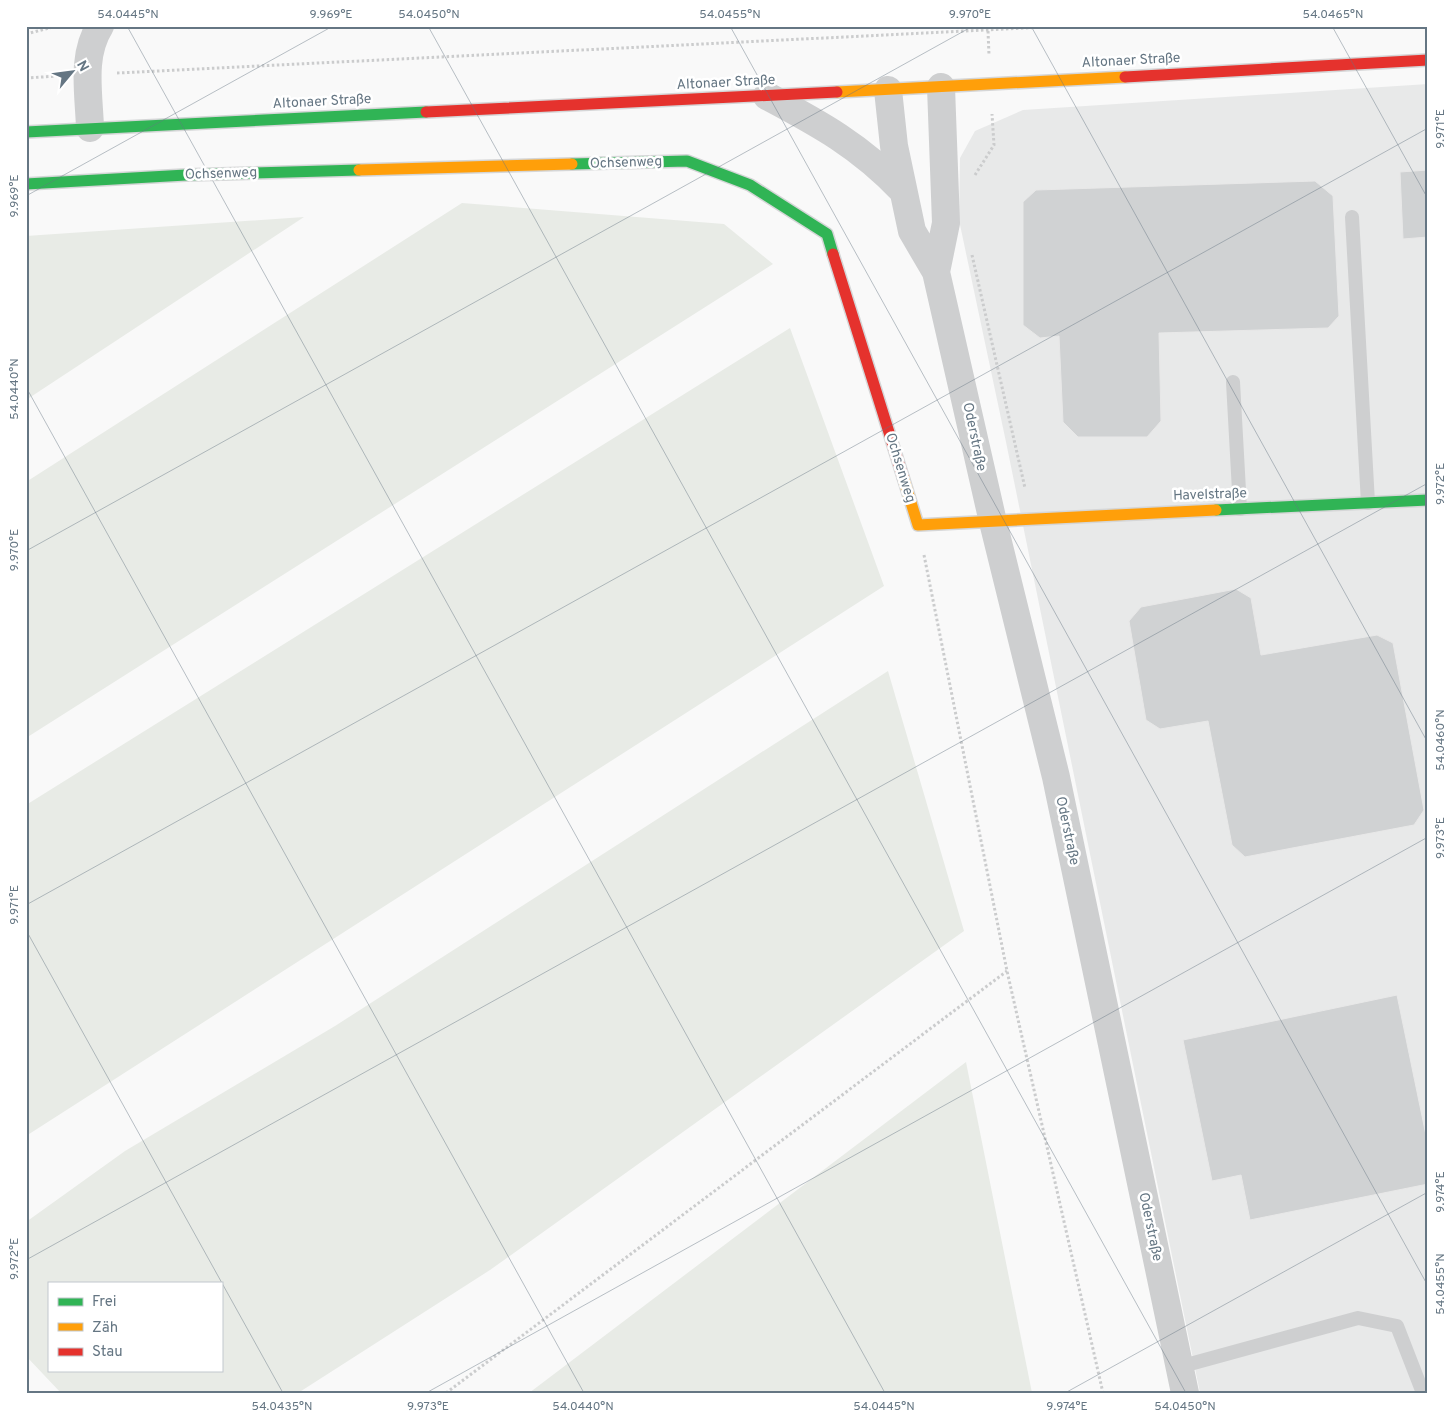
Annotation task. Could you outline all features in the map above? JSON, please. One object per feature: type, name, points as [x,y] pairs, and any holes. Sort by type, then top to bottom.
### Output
[{"type":"street","points":[[90,128],[88,74],[90,48],[100,26]]},
{"type":"street","name":"Altonaer Straße","points":[[26,132],[990,85],[1428,60]]},
{"type":"street","name":"Oderstraße","points":[[936,272],[946,223],[940,87]]},
{"type":"street","name":"Oderstraße","points":[[888,90],[894,146],[912,231],[936,272],[993,522],[1056,777],[1182,1380]]},
{"type":"street","name":"Oderstraße","points":[[767,96],[850,143],[878,164],[902,190]]},
{"type":"street","name":"Ochsenweg","points":[[26,184],[186,175],[687,161],[750,184],[828,234],[918,525]]},
{"type":"street","name":"Havelstraße","points":[[993,522],[1032,518],[1428,500]]},
{"type":"street","points":[[918,525],[993,522]]},
{"type":"lane","points":[[1352,217],[1368,503]]},
{"type":"lane","points":[[1233,382],[1240,508]]},
{"type":"lane","points":[[1182,1380],[1358,1318],[1397,1326],[1423,1393]]},
{"type":"path","points":[[26,34],[57,26]]},
{"type":"path","points":[[26,78],[1066,26]]},
{"type":"path","points":[[970,183],[994,145],[988,31]]},
{"type":"path","points":[[971,249],[1032,518]]},
{"type":"path","points":[[918,525],[1007,971],[1103,1393]]},
{"type":"path","points":[[446,1393],[1007,971]]},
{"type":"shaded area","points":[[1428,84],[1428,1393],[1200,1393],[959,220],[960,158],[975,131],[1023,110]]},
{"type":"shaded area","points":[[462,203],[724,224],[773,264],[26,738],[26,482]]},
{"type":"shaded area","points":[[304,217],[26,400],[26,236]]},
{"type":"shaded area","points":[[790,328],[884,586],[26,1136],[26,805]]},
{"type":"shaded area","points":[[888,671],[964,931],[490,1270],[298,1393],[61,1393],[26,1356],[26,1222],[125,1151],[335,1026]]},
{"type":"shaded area","points":[[966,1062],[1032,1393],[529,1393]]},
{"type":"building","points":[[1428,170],[1428,237],[1403,239],[1400,172]]},
{"type":"building","points":[[1315,181],[1333,196],[1339,316],[1328,328],[1159,333],[1161,421],[1147,437],[1078,437],[1063,422],[1059,336],[1040,338],[1023,325],[1023,202],[1036,190]]},
{"type":"building","points":[[1236,589],[1251,598],[1261,655],[1377,635],[1393,643],[1424,810],[1414,825],[1245,857],[1232,845],[1208,721],[1160,729],[1146,720],[1129,621],[1141,607]]},
{"type":"building","points":[[1397,995],[1428,1145],[1428,1184],[1250,1220],[1241,1175],[1212,1181],[1183,1040]]},
{"type":"traffic: fast","points":[[26,132],[426,112]]},
{"type":"traffic: fast","points":[[572,164],[687,161],[750,185],[827,234],[833,254]]},
{"type":"traffic: fast","points":[[26,184],[186,175],[359,170]]},
{"type":"traffic: fast","points":[[1216,510],[1428,500]]},
{"type":"traffic: slow","points":[[837,92],[1125,77]]},
{"type":"traffic: slow","points":[[359,170],[572,164]]},
{"type":"traffic: slow","points":[[903,477],[918,525],[1216,510]]},
{"type":"traffic: jam","points":[[1125,77],[1428,60]]},
{"type":"traffic: jam","points":[[426,112],[837,92]]},
{"type":"traffic: jam","points":[[833,254],[903,477]]}]
